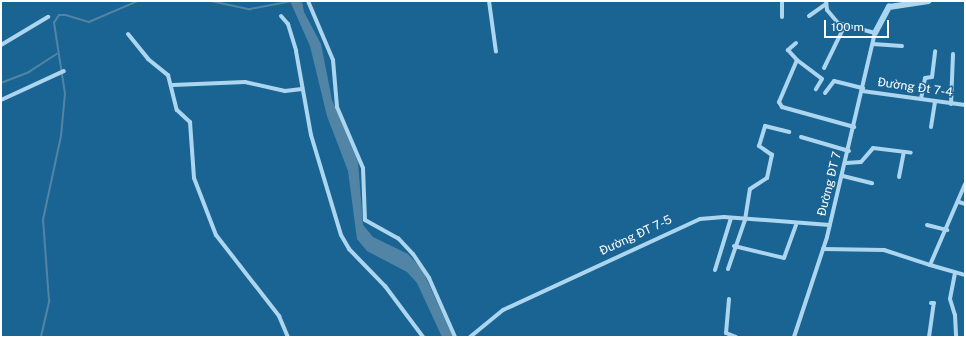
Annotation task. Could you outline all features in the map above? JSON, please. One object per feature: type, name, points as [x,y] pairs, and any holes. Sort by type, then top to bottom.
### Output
[{"type":"street","points":[[308,1],[333,60],[336,107],[363,168],[365,220],[403,243],[423,267],[455,337]]},
{"type":"street","points":[[490,1],[496,52]]},
{"type":"street","points":[[782,1],[782,18]]},
{"type":"street","points":[[809,16],[826,3],[834,19],[845,25],[875,34],[889,7],[929,1]]},
{"type":"street","points":[[281,16],[288,24],[296,52],[302,89],[341,235],[349,249],[385,286],[423,337]]},
{"type":"street","points":[[1,45],[48,17]]},
{"type":"street","points":[[824,68],[845,25]]},
{"type":"street","points":[[128,34],[173,85],[177,110],[190,122],[194,178],[208,220],[216,235],[279,316],[288,337]]},
{"type":"street","name":"Đường ĐT 7","points":[[794,337],[830,225],[849,151],[875,34]]},
{"type":"street","points":[[796,43],[788,50],[797,60],[822,78],[816,89]]},
{"type":"street","points":[[873,44],[902,46]]},
{"type":"street","points":[[922,99],[925,78],[932,77],[935,51]]},
{"type":"street","points":[[951,104],[953,54]]},
{"type":"street","points":[[797,60],[780,102],[782,107],[854,127]]},
{"type":"street","points":[[1,100],[64,71]]},
{"type":"street","name":"Đường Đt 7-4","points":[[826,93],[834,81],[863,89],[965,105]]},
{"type":"street","points":[[173,85],[245,82],[286,91],[302,89]]},
{"type":"street","points":[[931,127],[935,101]]},
{"type":"street","points":[[728,269],[734,246],[745,220],[750,189],[766,180],[771,163],[772,155],[759,146],[765,126],[789,132]]},
{"type":"street","points":[[800,137],[849,151]]},
{"type":"street","points":[[846,163],[861,162],[873,148],[911,153]]},
{"type":"street","points":[[899,177],[904,152]]},
{"type":"street","points":[[843,176],[872,183]]},
{"type":"street","points":[[930,265],[947,230],[965,184]]},
{"type":"street","points":[[959,202],[965,204]]},
{"type":"street","points":[[715,270],[731,218]]},
{"type":"street","name":"Đường ĐT 7-5","points":[[470,337],[503,310],[685,224],[700,219],[731,218],[796,225],[830,225]]},
{"type":"street","points":[[927,224],[947,230]]},
{"type":"street","points":[[734,246],[784,258],[796,225]]},
{"type":"street","points":[[823,249],[884,250],[965,275]]},
{"type":"street","points":[[955,273],[950,299],[955,315],[956,337]]},
{"type":"street","points":[[729,299],[726,334],[736,337]]},
{"type":"street","points":[[929,337],[934,303],[931,303]]},
{"type":"water","points":[[290,1],[302,1],[304,12],[321,44],[332,100],[358,162],[363,225],[373,237],[408,254],[422,269],[453,337],[442,337],[417,283],[407,272],[367,251],[357,239],[348,171],[327,116],[310,46]]},
{"type":"waterway","points":[[41,337],[49,301],[43,220],[61,136],[65,94],[54,23],[59,15],[66,15],[89,22],[138,1]]},
{"type":"waterway","points":[[211,1],[250,9],[293,1]]},
{"type":"waterway","points":[[1,83],[29,72],[57,54]]}]
